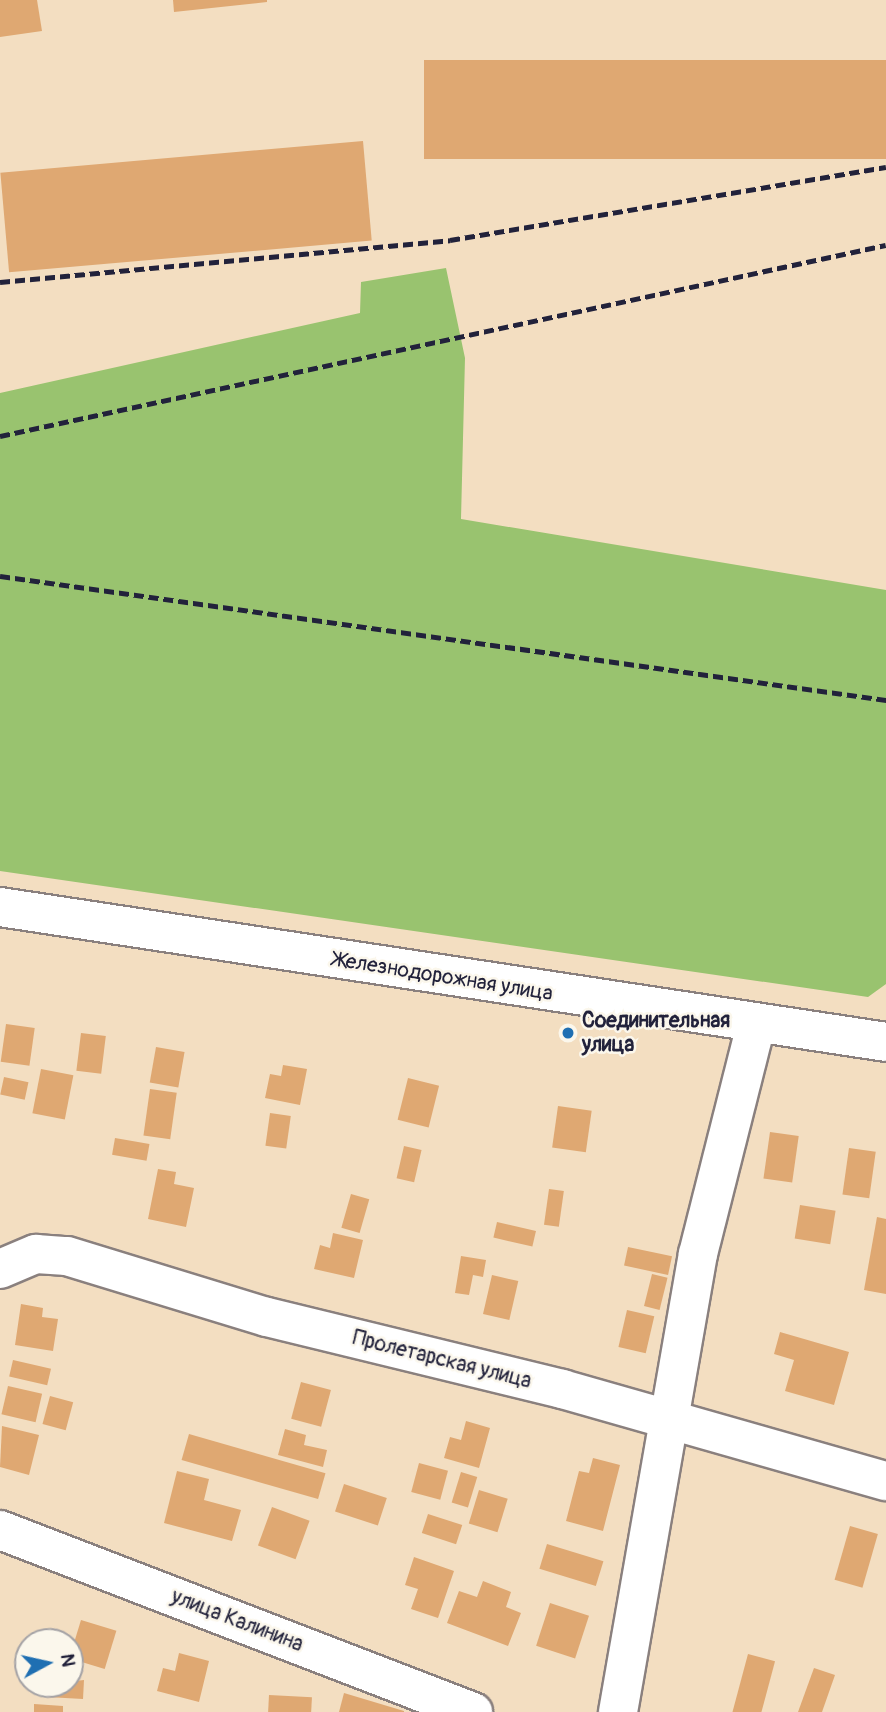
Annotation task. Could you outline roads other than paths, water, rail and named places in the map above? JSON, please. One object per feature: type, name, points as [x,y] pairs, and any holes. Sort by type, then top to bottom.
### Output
[{"type":"street","name":"Железнодорожная улица","points":[[0,907],[886,1042]]},
{"type":"street","points":[[618,1712],[698,1254],[756,1024]]},
{"type":"street","name":"Пролетарская улица","points":[[0,1269],[36,1254],[66,1256],[267,1317],[669,1420],[886,1481]]},
{"type":"street","name":"улица Калинина","points":[[0,1530],[473,1712]]},
{"type":"railway","points":[[0,282],[450,240],[886,167]]},
{"type":"railway","points":[[0,436],[886,245]]},
{"type":"railway","points":[[0,576],[886,700]]},
{"type":"place","name":"Соединительная улица","points":[[568,1033]]}]
